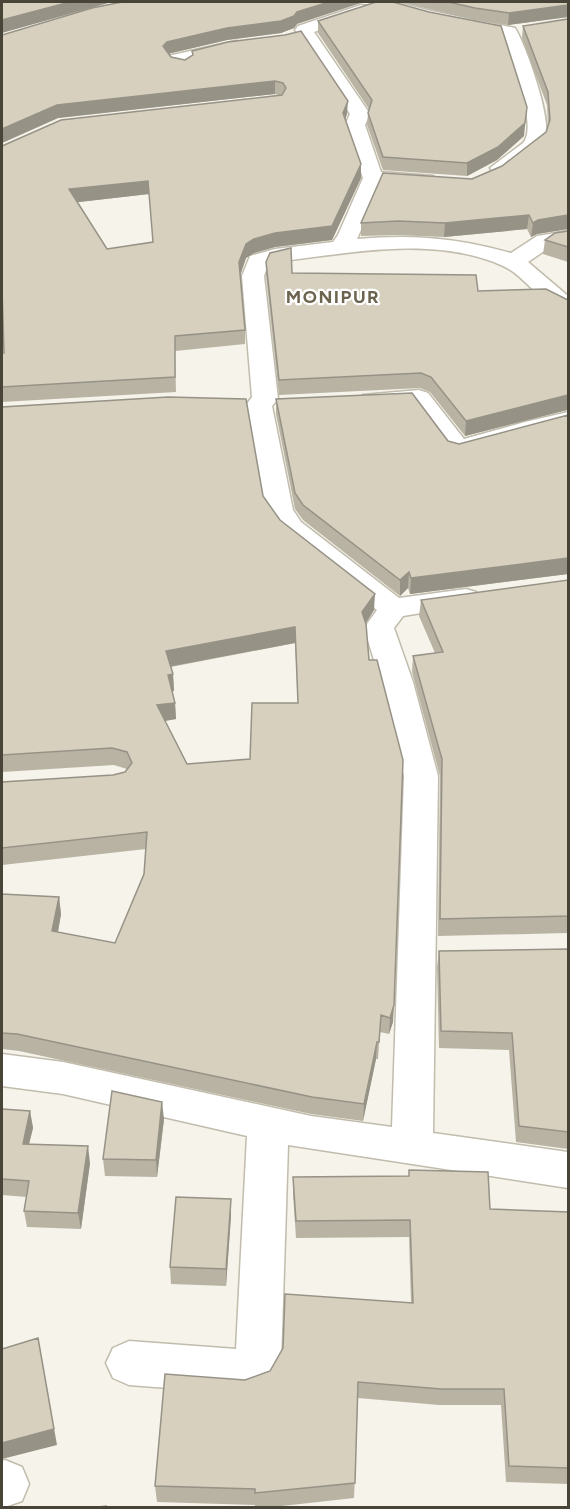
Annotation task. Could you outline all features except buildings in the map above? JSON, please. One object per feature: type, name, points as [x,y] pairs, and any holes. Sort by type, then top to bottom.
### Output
[{"type":"street","points":[[285,40],[305,33],[304,30],[380,2],[429,16],[509,32],[530,29]]},
{"type":"street","points":[[484,176],[505,166],[536,139],[538,119],[509,32]]},
{"type":"street","points":[[305,33],[360,114],[356,125],[373,178],[349,235],[340,248]]},
{"type":"street","points":[[183,66],[174,60],[251,44]]},
{"type":"street","points":[[373,178],[411,178],[440,182]]},
{"type":"street","points":[[514,262],[542,240],[559,236],[568,237]]},
{"type":"street","points":[[247,405],[265,399],[253,276],[258,261],[275,256],[340,248],[448,243],[480,250],[514,262],[552,296],[568,306]]},
{"type":"street","points":[[345,401],[419,398],[458,449],[534,427],[568,420]]},
{"type":"street","points":[[247,405],[291,403]]},
{"type":"street","points":[[247,405],[279,510],[291,528],[393,608],[495,594]]},
{"type":"street","points":[[393,608],[379,628],[397,682],[422,776],[435,952],[412,1147]]},
{"type":"street","points":[[2,1070],[63,1078],[311,1133],[568,1170]]},
{"type":"street","points":[[129,1363],[246,1372],[253,1370],[258,1364],[268,1123]]},
{"type":"district","name":"MONIPUR","points":[[333,297]]}]
